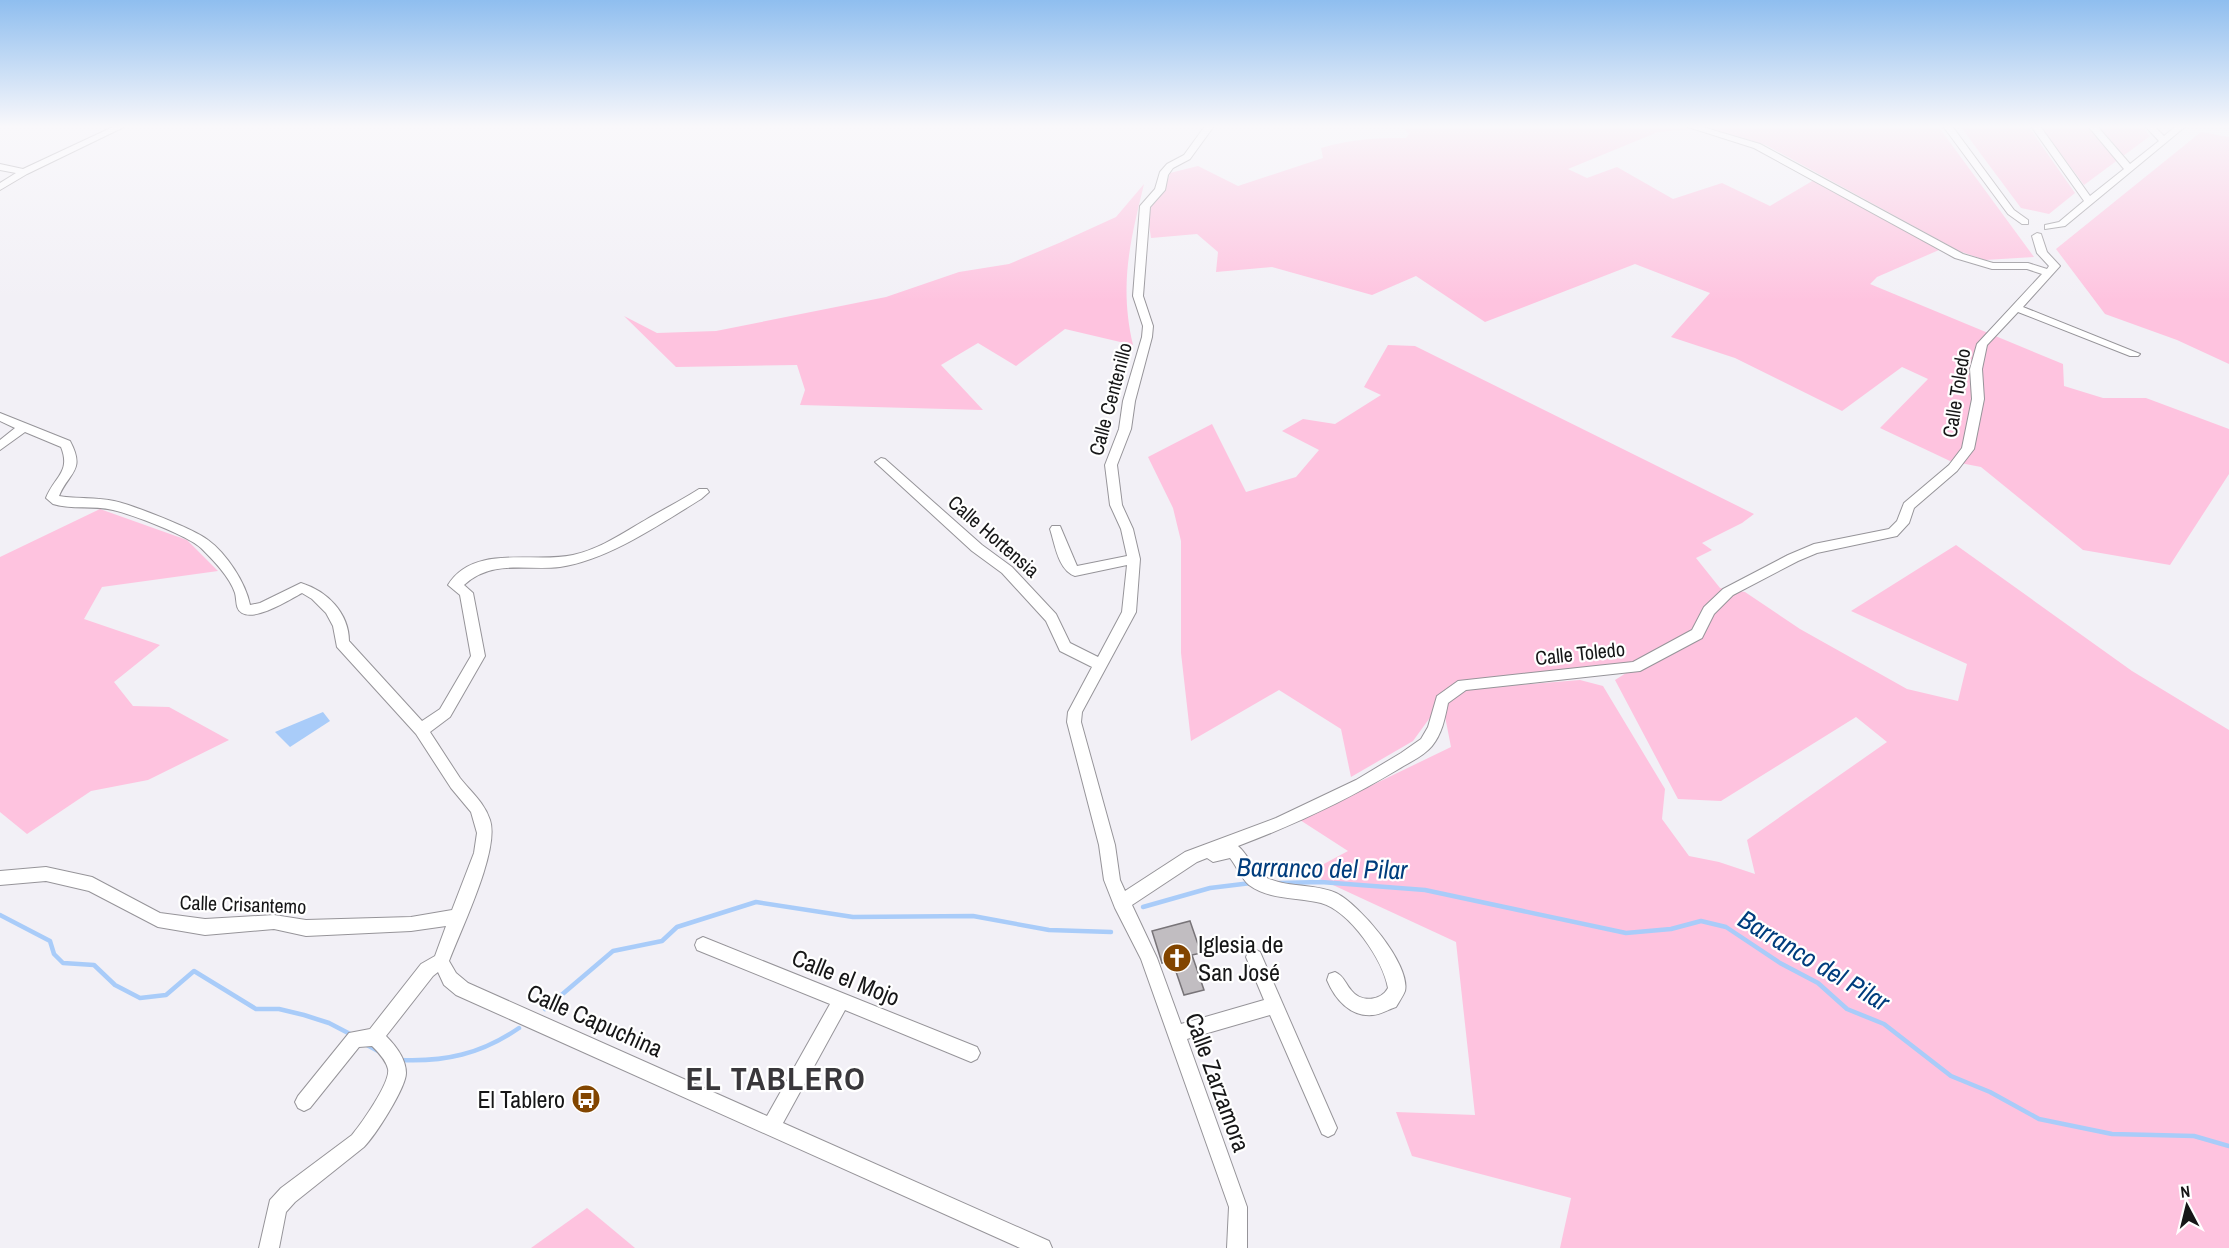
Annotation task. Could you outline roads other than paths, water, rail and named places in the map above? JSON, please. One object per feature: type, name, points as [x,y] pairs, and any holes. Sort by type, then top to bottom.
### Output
[{"type":"street","name":"Calle Centenillo","points":[[1121,903],[1112,880],[1107,846],[1074,722],[1075,712],[1129,612],[1134,559],[1127,529],[1116,505],[1111,465],[1125,429],[1129,401],[1147,337],[1148,326],[1138,296],[1144,206],[1160,190],[1161,184]]},
{"type":"street","points":[[1827,184],[1959,256],[1992,266],[2028,266],[2049,273],[2055,266],[2042,253],[2042,232]]},
{"type":"street","points":[[1990,184],[2011,212],[2025,222],[2021,226],[2024,230],[2042,232],[2062,224],[2110,184]]},
{"type":"street","points":[[2077,184],[2089,201]]},
{"type":"street","name":"Calle Toledo","points":[[1121,903],[1191,857],[1281,823],[1361,784],[1406,757],[1426,743],[1435,729],[1442,700],[1463,685],[1635,667],[1697,634],[1710,610],[1728,592],[1793,558],[1814,549],[1893,533],[1903,523],[1908,506],[1953,468],[1968,449],[1978,399],[1977,369],[1982,344],[2049,273]]},
{"type":"street","points":[[2016,308],[2134,354]]},
{"type":"street","points":[[0,417],[66,444],[73,459],[72,468],[54,491],[52,498],[64,503],[113,505],[181,531],[204,543],[230,573],[241,591],[244,608],[247,610],[262,609],[296,589],[307,589],[332,610],[343,637],[342,644],[421,730],[456,784],[477,808],[482,819],[485,833],[482,854],[441,961],[427,970],[375,1037],[355,1039],[304,1102]]},
{"type":"street","points":[[0,446],[25,426]]},
{"type":"street","name":"Calle Hortensia","points":[[881,462],[977,548],[1007,570],[1051,618],[1065,647],[1100,666]]},
{"type":"street","points":[[421,730],[445,713],[478,656],[466,593],[455,585],[466,574],[501,561],[554,563],[597,553],[630,537],[703,492]]},
{"type":"street","points":[[1056,529],[1070,568],[1075,571],[1134,559]]},
{"type":"street","points":[[1191,857],[1198,859],[1233,851],[1238,855],[1247,872],[1262,883],[1337,903],[1378,944],[1390,961],[1397,989],[1390,1001],[1374,1007],[1358,1005],[1346,998],[1335,980]]},
{"type":"street","name":"Calle Crisantemo","points":[[0,878],[46,874],[92,884],[158,920],[205,927],[273,922],[306,928],[364,926],[411,924],[459,917]]},
{"type":"street","name":"Calle Zarzamora","points":[[1121,903],[1149,958],[1238,1207],[1237,1248]]},
{"type":"street","name":"Calle el Mojo","points":[[703,945],[971,1053]]},
{"type":"street","points":[[1254,957],[1328,1128]]},
{"type":"street","name":"Calle Capuchina","points":[[441,961],[450,979],[462,989],[1042,1248]]},
{"type":"street","points":[[770,1128],[841,1001]]},
{"type":"street","points":[[1175,1034],[1275,1005]]},
{"type":"street","points":[[269,1248],[277,1207],[288,1195],[358,1141],[367,1131],[397,1078],[399,1071],[395,1060],[375,1037]]},
{"type":"water","points":[[323,712],[330,721],[290,747],[275,732]]},
{"type":"waterway","name":"Barranco del Pilar","points":[[1279,883],[1321,882],[1425,890],[1626,933],[1671,929],[1701,921],[1726,927],[1780,963],[1818,983],[1847,1009],[1884,1024],[1951,1076],[1990,1092],[2039,1119],[2112,1134],[2194,1136],[2229,1146]]},
{"type":"waterway","name":"Barranco del Pilar","points":[[1143,907],[1210,888],[1251,883]]},
{"type":"waterway","name":"Barranco del Pilar","points":[[545,1009],[613,951],[662,941],[677,927],[756,902],[853,917],[973,916],[1049,930],[1111,932]]},
{"type":"waterway","name":"Barranco del Pilar","points":[[0,915],[50,941],[54,954],[63,963],[94,965],[115,985],[140,998],[166,995],[194,971],[256,1009],[279,1009],[304,1015],[329,1023],[352,1035]]},
{"type":"waterway","name":"Barranco del Pilar","points":[[400,1060],[432,1060],[477,1050],[519,1028]]},
{"type":"waterway","name":"Barranco del Pilar","points":[[365,1044],[380,1052]]},
{"type":"place","name":"Iglesia de San José","points":[[1177,958]]},
{"type":"place","name":"El Tablero","points":[[586,1099]]},
{"type":"district","name":"EL TABLERO","points":[[776,1078]]}]
